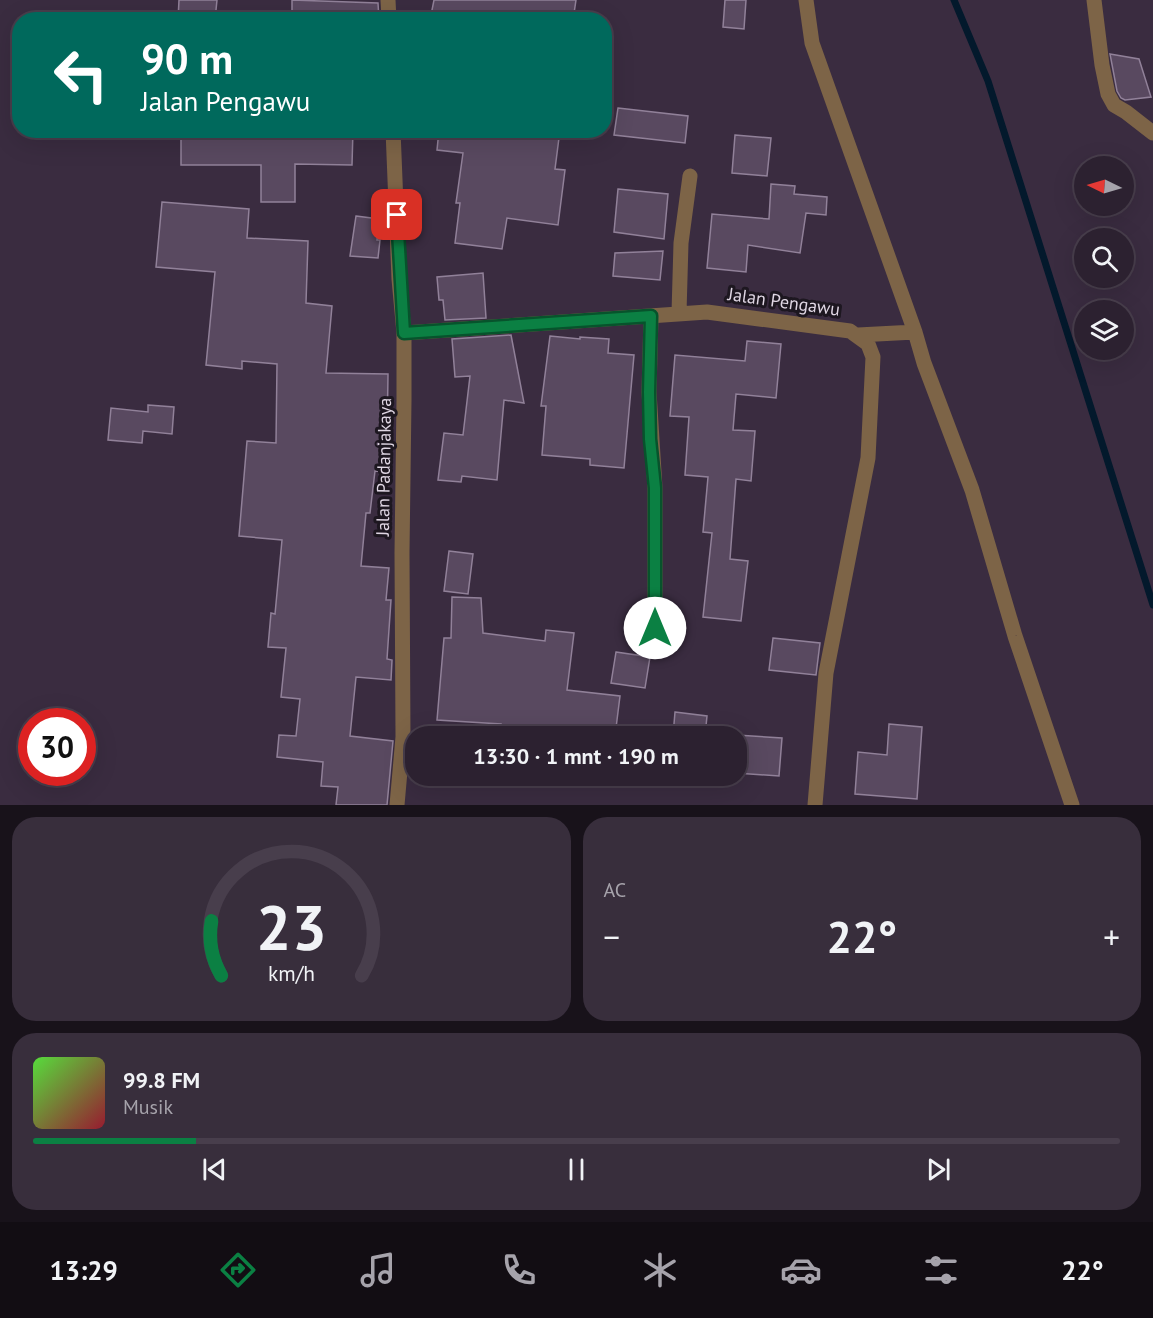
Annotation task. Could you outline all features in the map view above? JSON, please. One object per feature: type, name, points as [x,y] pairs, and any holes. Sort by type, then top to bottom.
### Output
[{"type":"street","points":[[806,0],[812,43],[924,363],[972,490],[1015,636],[1072,805]]},
{"type":"street","points":[[1095,0],[1102,65],[1108,94],[1114,105],[1153,133]]},
{"type":"street","name":"Jalan Padanjakaya","points":[[393,138],[399,279],[404,333],[402,737],[397,805]]},
{"type":"street","points":[[679,313],[681,243],[690,176]]},
{"type":"street","name":"Jalan Pengawu","points":[[404,333],[707,312],[850,332],[858,335],[868,344],[873,357],[868,458],[826,673],[815,805]]},
{"type":"street","points":[[651,316],[649,392],[650,439],[655,488],[655,628]]},
{"type":"street","points":[[858,335],[915,332]]},
{"type":"building","points":[[179,0],[217,0],[216,12],[178,12]]},
{"type":"building","points":[[292,0],[378,3],[379,12],[292,12]]},
{"type":"building","points":[[434,0],[576,0],[574,12],[432,12]]},
{"type":"building","points":[[725,0],[746,0],[744,29],[723,27]]},
{"type":"building","points":[[1110,54],[1139,59],[1151,97],[1125,100],[1121,98],[1117,91]]},
{"type":"building","points":[[618,108],[688,116],[685,143],[614,135]]},
{"type":"building","points":[[735,135],[771,138],[767,176],[732,173]]},
{"type":"building","points":[[181,138],[353,138],[352,165],[295,164],[295,202],[261,202],[261,165],[181,165]]},
{"type":"building","points":[[438,138],[559,138],[555,169],[565,170],[558,225],[507,218],[502,249],[455,243],[460,203],[456,203],[463,153],[437,150]]},
{"type":"building","points":[[771,184],[795,186],[794,194],[827,197],[826,215],[806,213],[800,253],[748,245],[746,272],[707,268],[712,214],[769,219]]},
{"type":"building","points":[[618,189],[668,194],[664,239],[614,232]]},
{"type":"building","points":[[162,202],[249,209],[247,238],[308,241],[306,303],[332,306],[326,373],[388,374],[387,442],[390,443],[387,472],[375,471],[370,513],[366,513],[361,566],[389,568],[386,600],[391,600],[387,659],[392,660],[391,680],[356,677],[350,736],[393,741],[387,805],[336,805],[338,787],[321,786],[323,762],[277,757],[279,735],[296,736],[300,699],[281,697],[286,648],[268,647],[271,613],[275,614],[282,540],[239,536],[247,441],[276,443],[277,364],[242,361],[242,369],[206,365],[215,272],[156,267]]},
{"type":"building","points":[[356,216],[379,219],[378,258],[350,256]]},
{"type":"building","points":[[663,251],[660,280],[613,276],[615,253]]},
{"type":"building","points":[[483,273],[486,318],[445,320],[443,300],[439,300],[437,277]]},
{"type":"building","points":[[511,335],[524,403],[504,400],[497,480],[462,476],[461,482],[438,480],[444,433],[463,435],[470,376],[455,377],[452,339]]},
{"type":"building","points":[[550,336],[609,339],[608,353],[634,355],[624,468],[590,465],[590,459],[542,455],[546,406],[541,406]]},
{"type":"building","points":[[747,341],[781,344],[776,398],[736,394],[733,430],[755,431],[751,481],[736,479],[730,559],[748,561],[741,621],[703,617],[712,533],[703,532],[708,477],[685,475],[689,417],[670,416],[675,355],[745,361]]},
{"type":"building","points":[[148,405],[174,407],[172,434],[143,431],[142,443],[108,440],[111,408],[148,412]]},
{"type":"building","points":[[449,551],[473,554],[468,594],[444,591]]},
{"type":"building","points":[[452,597],[481,598],[483,633],[545,641],[546,630],[574,633],[567,690],[620,696],[616,726],[501,726],[501,724],[437,720],[444,638],[451,638]]},
{"type":"building","points":[[773,638],[820,643],[816,675],[769,670]]},
{"type":"building","points":[[616,652],[650,657],[645,688],[611,683]]},
{"type":"building","points":[[675,712],[707,716],[706,726],[674,726]]},
{"type":"building","points":[[889,724],[922,727],[917,799],[855,794],[858,752],[887,755]]},
{"type":"building","points":[[747,736],[782,738],[779,776],[747,774]]},
{"type":"waterway","points":[[954,0],[988,81],[1153,605]]},
{"type":"route","points":[[397,215],[404,333],[651,316],[649,392],[650,439],[655,488],[655,628]]}]
